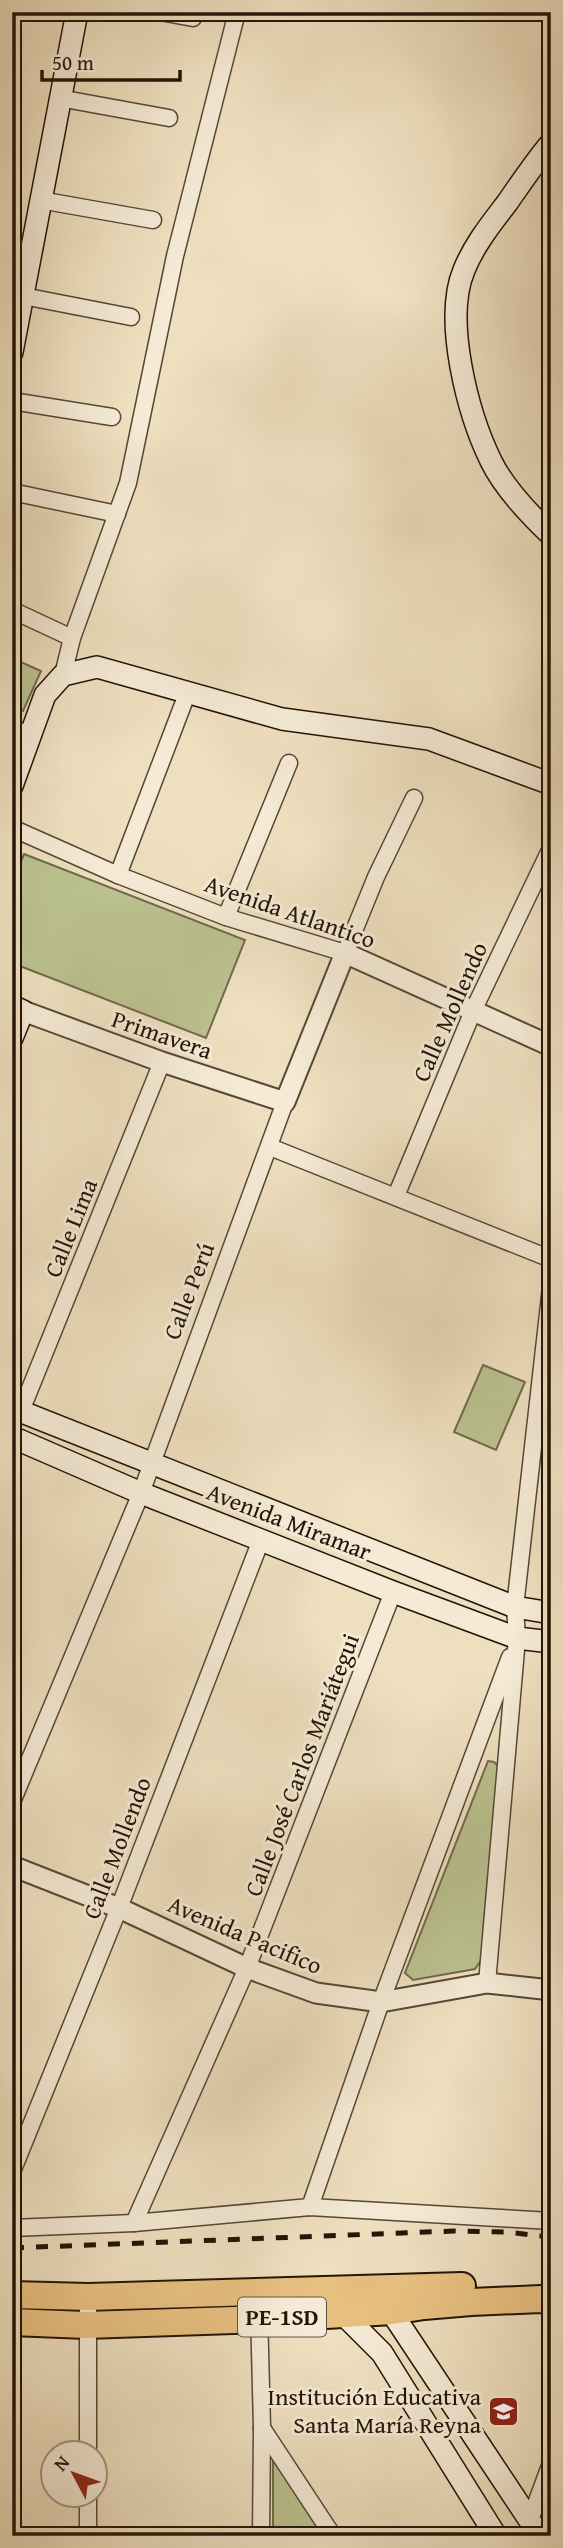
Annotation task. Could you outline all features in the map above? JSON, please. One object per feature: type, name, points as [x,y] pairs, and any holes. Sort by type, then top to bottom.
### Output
[{"type":"highway","name":"PE-1SD","points":[[12,2295],[88,2297],[516,2284],[551,2288]]},
{"type":"highway","name":"PE-1SD","points":[[12,2322],[86,2325],[260,2319],[392,2311],[471,2302],[551,2302]]},
{"type":"main road","points":[[12,352],[77,12]]},
{"type":"main road","points":[[551,143],[476,246],[463,272],[456,298],[459,356],[470,411],[492,463],[530,515],[551,535]]},
{"type":"main road","points":[[12,786],[21,732],[46,695],[63,674],[97,667],[282,719],[429,739],[551,784]]},
{"type":"main road","points":[[12,1038],[18,1009]]},
{"type":"main road","name":"Avenida Miramar","points":[[17,1410],[515,1607],[551,1613]]},
{"type":"main road","name":"Avenida Miramar","points":[[12,1437],[141,1493],[393,1592],[517,1638],[551,1642]]},
{"type":"main road","points":[[375,2289],[535,2528]]},
{"type":"main road","points":[[322,2290],[382,2353],[496,2536]]},
{"type":"street","points":[[160,12],[193,18]]},
{"type":"street","points":[[63,674],[72,638],[128,483],[175,256],[237,12]]},
{"type":"street","points":[[59,98],[169,118]]},
{"type":"street","points":[[40,200],[153,220]]},
{"type":"street","points":[[23,296],[131,317]]},
{"type":"street","points":[[12,401],[112,417]]},
{"type":"street","points":[[12,492],[117,514]]},
{"type":"street","points":[[12,610],[72,638]]},
{"type":"street","points":[[118,875],[187,694]]},
{"type":"street","points":[[226,917],[289,763]]},
{"type":"street","name":"Calle Perú","points":[[12,1802],[141,1493],[285,1102],[376,877],[414,798]]},
{"type":"street","name":"Avenida Atlantico","points":[[12,828],[118,875],[226,917],[345,953],[551,1046]]},
{"type":"street","name":"Calle Mollendo","points":[[396,1196],[473,1011],[551,848]]},
{"type":"street","name":"Primavera","points":[[18,1009],[162,1062],[285,1102]]},
{"type":"street","name":"Calle Lima","points":[[17,1410],[162,1062]]},
{"type":"street","points":[[270,1147],[551,1258]]},
{"type":"street","points":[[487,1983],[517,1638],[515,1607],[551,1287]]},
{"type":"street","name":"Calle Mollendo","points":[[12,2172],[119,1908],[261,1540]]},
{"type":"street","name":"Calle José Carlos Mariátegui","points":[[134,2223],[247,1968],[393,1592]]},
{"type":"street","points":[[310,2207],[381,2002],[517,1638]]},
{"type":"street","name":"Avenida Pacifico","points":[[12,1866],[119,1908],[247,1968],[316,1993],[381,2002],[487,1983],[551,1990]]},
{"type":"street","points":[[12,2228],[134,2223],[310,2207],[551,2221]]},
{"type":"street","points":[[258,2291],[262,2428],[261,2536]]},
{"type":"street","points":[[88,2297],[88,2440]]},
{"type":"street","points":[[262,2428],[333,2536]]},
{"type":"street","points":[[535,2528],[551,2463]]},
{"type":"street","points":[[88,2510],[89,2536]]},
{"type":"green space","points":[[12,658],[41,671],[23,711],[12,706]]},
{"type":"green space","points":[[24,854],[245,940],[206,1038],[12,963],[12,884]]},
{"type":"green space","points":[[483,1365],[525,1382],[496,1450],[454,1432]]},
{"type":"green space","points":[[488,1761],[494,1762],[500,1768],[484,1956],[475,1969],[413,1980],[405,1973]]},
{"type":"green space","points":[[273,2458],[323,2536],[273,2536]]},
{"type":"railway","points":[[12,2248],[454,2231],[506,2232],[551,2237]]},
{"type":"place","name":"Institución Educativa Santa María Reyna","points":[[504,2411]]}]
